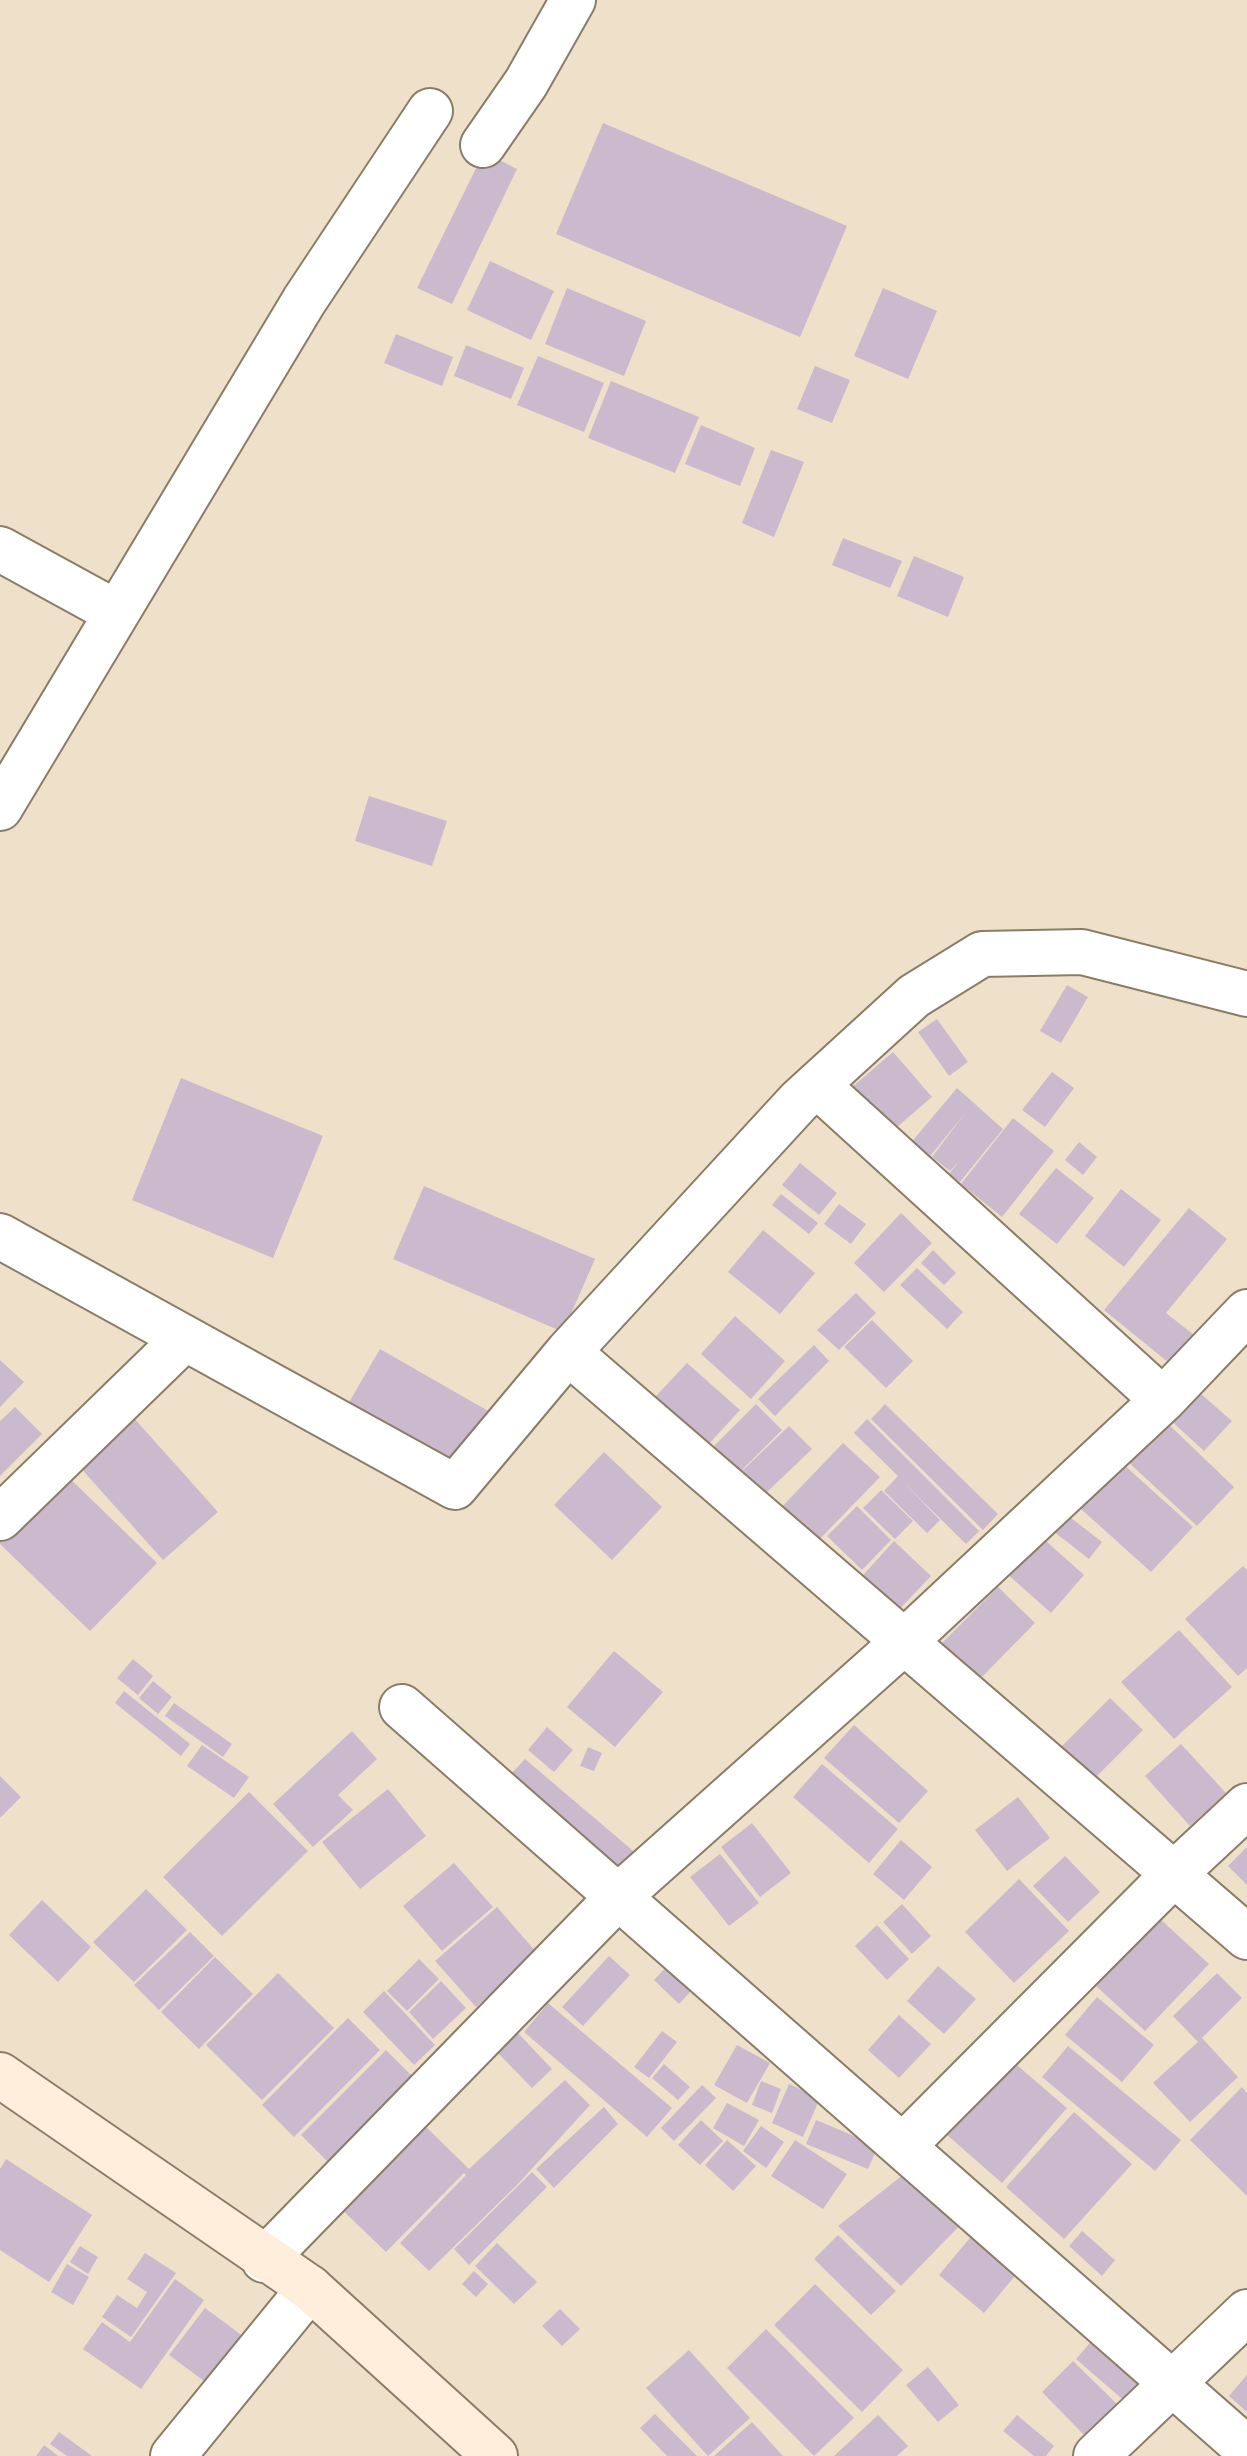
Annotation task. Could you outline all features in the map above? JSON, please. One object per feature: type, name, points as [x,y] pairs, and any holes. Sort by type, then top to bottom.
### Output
[{"type":"main road","points":[[0,2075],[264,2260],[310,2288],[495,2456]]},
{"type":"street","points":[[483,145],[526,83],[573,0]]},
{"type":"street","points":[[0,808],[304,301],[430,111]]},
{"type":"street","points":[[0,549],[117,613]]},
{"type":"street","points":[[0,1236],[455,1487],[568,1352],[784,1116],[914,996],[982,954],[1082,952],[1247,994]]},
{"type":"street","points":[[818,1086],[1163,1400]]},
{"type":"street","points":[[264,2260],[620,1895],[905,1641],[1163,1400],[1247,1312]]},
{"type":"street","points":[[0,1518],[185,1338]]},
{"type":"street","points":[[568,1352],[1247,1937]]},
{"type":"street","points":[[402,1707],[620,1895],[668,1942],[1247,2449]]},
{"type":"street","points":[[903,2146],[1174,1874],[1247,1806]]},
{"type":"street","points":[[173,2456],[310,2288]]},
{"type":"street","points":[[1096,2456],[1247,2312]]},
{"type":"building","points":[[603,123],[847,226],[800,337],[556,234]]},
{"type":"building","points":[[484,152],[517,169],[452,304],[417,288]]},
{"type":"building","points":[[490,261],[554,291],[531,340],[467,310]]},
{"type":"building","points":[[567,288],[646,321],[624,376],[545,344]]},
{"type":"building","points":[[883,288],[937,311],[908,379],[854,356]]},
{"type":"building","points":[[396,334],[453,357],[442,386],[384,363]]},
{"type":"building","points":[[466,345],[524,368],[511,399],[454,376]]},
{"type":"building","points":[[538,356],[604,383],[584,432],[517,405]]},
{"type":"building","points":[[815,366],[850,380],[832,423],[797,409]]},
{"type":"building","points":[[611,381],[699,417],[675,473],[588,438]]},
{"type":"building","points":[[701,425],[755,448],[740,486],[685,464]]},
{"type":"building","points":[[771,450],[804,462],[774,537],[742,523]]},
{"type":"building","points":[[843,538],[902,561],[890,588],[832,565]]},
{"type":"building","points":[[914,556],[964,577],[948,617],[897,596]]},
{"type":"building","points":[[369,796],[447,821],[432,866],[355,841]]},
{"type":"building","points":[[1067,985],[1088,997],[1061,1043],[1040,1031]]},
{"type":"building","points":[[937,1019],[968,1062],[949,1076],[918,1032]]},
{"type":"building","points":[[893,1052],[932,1097],[890,1133],[851,1088]]},
{"type":"building","points":[[1052,1072],[1074,1088],[1045,1127],[1022,1110]]},
{"type":"building","points":[[181,1078],[323,1136],[273,1258],[132,1200]]},
{"type":"building","points":[[957,1088],[1003,1129],[960,1182],[949,1174],[960,1160],[950,1171],[932,1157],[966,1112],[927,1160],[909,1145]]},
{"type":"building","points":[[1013,1118],[1054,1151],[1002,1217],[961,1184]]},
{"type":"building","points":[[1079,1142],[1097,1157],[1083,1175],[1065,1160]]},
{"type":"building","points":[[800,1163],[837,1193],[819,1215],[782,1185]]},
{"type":"building","points":[[1056,1168],[1094,1198],[1057,1244],[1019,1214]]},
{"type":"building","points":[[424,1186],[595,1259],[563,1332],[393,1259]]},
{"type":"building","points":[[1121,1189],[1161,1220],[1124,1267],[1085,1236]]},
{"type":"building","points":[[781,1194],[818,1223],[809,1234],[772,1205]]},
{"type":"building","points":[[839,1204],[866,1224],[851,1244],[824,1224]]},
{"type":"building","points":[[1189,1208],[1227,1239],[1166,1313],[1198,1338],[1174,1367],[1104,1310]]},
{"type":"building","points":[[901,1213],[932,1243],[884,1292],[854,1263]]},
{"type":"building","points":[[763,1230],[815,1273],[780,1314],[728,1272]]},
{"type":"building","points":[[933,1250],[956,1273],[944,1285],[921,1263]]},
{"type":"building","points":[[917,1268],[963,1312],[947,1329],[900,1285]]},
{"type":"building","points":[[856,1293],[876,1313],[839,1350],[817,1330]]},
{"type":"building","points":[[735,1316],[785,1361],[751,1399],[701,1354]]},
{"type":"building","points":[[872,1320],[913,1361],[886,1388],[844,1347]]},
{"type":"building","points":[[814,1345],[829,1361],[775,1416],[758,1399]]},
{"type":"building","points":[[380,1349],[490,1412],[458,1468],[348,1404]]},
{"type":"building","points":[[0,1360],[24,1382],[0,1407]]},
{"type":"building","points":[[687,1363],[740,1410],[695,1459],[642,1411]]},
{"type":"building","points":[[1192,1386],[1232,1421],[1204,1451],[1165,1415]]},
{"type":"building","points":[[756,1404],[782,1430],[740,1472],[714,1446]]},
{"type":"building","points":[[885,1404],[998,1514],[983,1530],[871,1419]]},
{"type":"building","points":[[15,1407],[42,1434],[0,1476],[0,1421]]},
{"type":"building","points":[[133,1417],[218,1512],[163,1560],[78,1465]]},
{"type":"building","points":[[1162,1418],[1234,1487],[1197,1526],[1124,1458]]},
{"type":"building","points":[[867,1419],[979,1531],[966,1544],[904,1483],[940,1520],[927,1533],[884,1491],[898,1476],[854,1433]]},
{"type":"building","points":[[789,1426],[812,1449],[765,1494],[742,1471]]},
{"type":"building","points":[[843,1443],[880,1477],[811,1548],[775,1514]]},
{"type":"building","points":[[604,1452],[662,1507],[612,1560],[554,1505]]},
{"type":"building","points":[[1123,1464],[1193,1527],[1151,1572],[1081,1509]]},
{"type":"building","points":[[60,1469],[157,1563],[90,1631],[0,1544],[0,1531]]},
{"type":"building","points":[[881,1490],[913,1521],[895,1539],[863,1508]]},
{"type":"building","points":[[857,1506],[891,1540],[862,1570],[827,1536]]},
{"type":"building","points":[[1066,1514],[1102,1542],[1089,1559],[1053,1531]]},
{"type":"building","points":[[1037,1533],[1084,1575],[1051,1613],[1004,1571]]},
{"type":"building","points":[[894,1541],[931,1576],[891,1618],[854,1585]]},
{"type":"building","points":[[1243,1566],[1247,1570],[1247,1668],[1238,1676],[1185,1619]]},
{"type":"building","points":[[998,1587],[1035,1623],[974,1685],[937,1648]]},
{"type":"building","points":[[1179,1630],[1232,1687],[1174,1739],[1121,1682]]},
{"type":"building","points":[[614,1651],[663,1692],[615,1747],[567,1707]]},
{"type":"building","points":[[133,1659],[153,1676],[138,1695],[117,1678]]},
{"type":"building","points":[[153,1681],[172,1697],[158,1714],[139,1698]]},
{"type":"building","points":[[124,1691],[190,1744],[181,1756],[115,1703]]},
{"type":"building","points":[[1110,1698],[1143,1730],[1085,1788],[1052,1756]]},
{"type":"building","points":[[174,1703],[232,1744],[223,1757],[165,1716]]},
{"type":"building","points":[[854,1725],[928,1791],[899,1823],[824,1758]]},
{"type":"building","points":[[547,1727],[573,1750],[554,1772],[528,1750]]},
{"type":"building","points":[[352,1731],[377,1759],[338,1795],[353,1810],[313,1847],[273,1804]]},
{"type":"building","points":[[1181,1744],[1226,1793],[1190,1826],[1145,1776]]},
{"type":"building","points":[[202,1745],[249,1777],[234,1798],[187,1766]]},
{"type":"building","points":[[588,1747],[602,1753],[594,1771],[580,1766]]},
{"type":"building","points":[[525,1759],[645,1861],[628,1881],[507,1778]]},
{"type":"building","points":[[822,1764],[898,1829],[869,1863],[793,1797]]},
{"type":"building","points":[[0,1776],[21,1797],[0,1818]]},
{"type":"building","points":[[388,1789],[426,1836],[360,1889],[322,1842]]},
{"type":"building","points":[[249,1792],[308,1851],[222,1936],[163,1877]]},
{"type":"building","points":[[1018,1797],[1050,1838],[1007,1871],[975,1830]]},
{"type":"building","points":[[752,1823],[791,1873],[760,1897],[721,1847]]},
{"type":"building","points":[[901,1840],[932,1867],[904,1900],[873,1874]]},
{"type":"building","points":[[1247,1847],[1247,1885],[1228,1866]]},
{"type":"building","points":[[720,1854],[759,1903],[729,1926],[690,1877]]},
{"type":"building","points":[[1065,1856],[1100,1892],[1068,1922],[1033,1886]]},
{"type":"building","points":[[454,1863],[493,1907],[442,1951],[403,1906]]},
{"type":"building","points":[[1019,1879],[1069,1931],[1014,1983],[965,1932]]},
{"type":"building","points":[[146,1889],[187,1930],[134,1982],[93,1942]]},
{"type":"building","points":[[42,1900],[91,1947],[58,1982],[9,1935]]},
{"type":"building","points":[[902,1904],[931,1936],[912,1954],[883,1922]]},
{"type":"building","points":[[497,1907],[537,1953],[476,2007],[435,1961]]},
{"type":"building","points":[[1159,1918],[1209,1964],[1145,2031],[1096,1986]]},
{"type":"building","points":[[877,1925],[909,1959],[887,1980],[855,1946]]},
{"type":"building","points":[[190,1932],[214,1956],[159,2010],[134,1985]]},
{"type":"building","points":[[609,1956],[630,1975],[583,2026],[562,2007]]},
{"type":"building","points":[[215,1957],[253,1994],[199,2049],[161,2012]]},
{"type":"building","points":[[419,1959],[439,1979],[407,2011],[387,1991]]},
{"type":"building","points":[[667,1966],[692,1990],[679,2004],[654,1980]]},
{"type":"building","points":[[938,1966],[976,1999],[944,2034],[907,2001]]},
{"type":"building","points":[[278,1973],[334,2028],[262,2100],[206,2045]]},
{"type":"building","points":[[1217,1973],[1242,1998],[1202,2038],[1238,2077],[1190,2122],[1153,2083],[1198,2042],[1173,2016]]},
{"type":"building","points":[[441,1981],[466,2008],[433,2039],[409,2012]]},
{"type":"building","points":[[384,1991],[435,2045],[414,2065],[363,2012]]},
{"type":"building","points":[[1097,1997],[1154,2045],[1122,2082],[1065,2035]]},
{"type":"building","points":[[548,2003],[672,2108],[647,2137],[524,2032]]},
{"type":"building","points":[[899,2015],[931,2044],[899,2078],[868,2050]]},
{"type":"building","points":[[348,2018],[380,2050],[294,2137],[262,2105]]},
{"type":"building","points":[[662,2031],[677,2042],[649,2078],[634,2067]]},
{"type":"building","points":[[517,2032],[552,2069],[532,2088],[496,2051]]},
{"type":"building","points":[[737,2045],[770,2063],[747,2103],[714,2085]]},
{"type":"building","points":[[1068,2046],[1181,2140],[1155,2171],[1042,2077]]},
{"type":"building","points":[[386,2050],[414,2078],[329,2163],[301,2135]]},
{"type":"building","points":[[1011,2060],[1067,2108],[1002,2183],[946,2134]]},
{"type":"building","points":[[664,2064],[690,2087],[678,2100],[652,2078]]},
{"type":"building","points":[[565,2080],[590,2105],[517,2185],[429,2271],[400,2243],[466,2175],[464,2173],[386,2252],[335,2203],[418,2119],[469,2169]]},
{"type":"building","points":[[761,2081],[781,2089],[772,2113],[752,2105]]},
{"type":"building","points":[[789,2084],[820,2098],[803,2137],[772,2123]]},
{"type":"building","points":[[702,2085],[716,2098],[674,2141],[661,2128]]},
{"type":"building","points":[[1242,2087],[1247,2093],[1247,2196],[1190,2140]]},
{"type":"building","points":[[727,2103],[759,2120],[744,2146],[713,2128]]},
{"type":"building","points":[[604,2107],[618,2124],[554,2188],[536,2169]]},
{"type":"building","points":[[1074,2112],[1132,2164],[1064,2239],[1006,2187]]},
{"type":"building","points":[[701,2120],[723,2141],[700,2165],[678,2145]]},
{"type":"building","points":[[816,2120],[878,2146],[868,2169],[806,2144]]},
{"type":"building","points":[[761,2126],[784,2142],[766,2168],[743,2151]]},
{"type":"building","points":[[727,2140],[756,2166],[733,2191],[705,2165]]},
{"type":"building","points":[[795,2140],[847,2174],[823,2209],[771,2176]]},
{"type":"building","points":[[6,2159],[92,2215],[49,2282],[0,2250],[0,2169]]},
{"type":"building","points":[[913,2167],[967,2218],[901,2286],[838,2226]]},
{"type":"building","points":[[532,2172],[547,2187],[469,2265],[454,2249]]},
{"type":"building","points":[[979,2227],[1024,2265],[984,2313],[939,2275]]},
{"type":"building","points":[[1082,2231],[1115,2260],[1102,2276],[1069,2246]]},
{"type":"building","points":[[838,2235],[896,2291],[871,2315],[814,2259]]},
{"type":"building","points":[[497,2243],[537,2282],[514,2304],[475,2266]]},
{"type":"building","points":[[80,2246],[98,2257],[88,2274],[70,2262]]},
{"type":"building","points":[[145,2253],[176,2273],[131,2337],[102,2317],[117,2295],[137,2308],[147,2292],[127,2279]]},
{"type":"building","points":[[67,2264],[89,2277],[73,2305],[51,2292]]},
{"type":"building","points":[[474,2271],[488,2284],[476,2297],[462,2284]]},
{"type":"building","points":[[175,2279],[204,2300],[141,2389],[83,2349],[102,2322],[130,2342]]},
{"type":"building","points":[[815,2284],[903,2370],[862,2412],[774,2325]]},
{"type":"building","points":[[205,2308],[252,2343],[216,2390],[169,2355]]},
{"type":"building","points":[[560,2309],[580,2329],[562,2346],[542,2326]]},
{"type":"building","points":[[766,2329],[854,2418],[814,2456],[727,2368]]},
{"type":"building","points":[[1102,2329],[1153,2373],[1127,2403],[1076,2359]]},
{"type":"building","points":[[689,2350],[750,2418],[708,2456],[646,2388]]},
{"type":"building","points":[[1073,2361],[1118,2405],[1086,2437],[1042,2392]]},
{"type":"building","points":[[928,2367],[959,2405],[938,2422],[906,2385]]},
{"type":"building","points":[[1247,2375],[1247,2412],[1229,2396]]},
{"type":"building","points":[[655,2414],[697,2456],[667,2456],[640,2428]]},
{"type":"building","points":[[878,2415],[908,2446],[897,2456],[834,2456]]},
{"type":"building","points":[[1017,2415],[1054,2446],[1046,2456],[1034,2456],[1003,2431]]},
{"type":"building","points":[[752,2422],[783,2456],[714,2456]]},
{"type":"building","points":[[59,2432],[92,2456],[67,2456],[50,2444]]},
{"type":"building","points":[[44,2445],[58,2456],[36,2456]]}]
